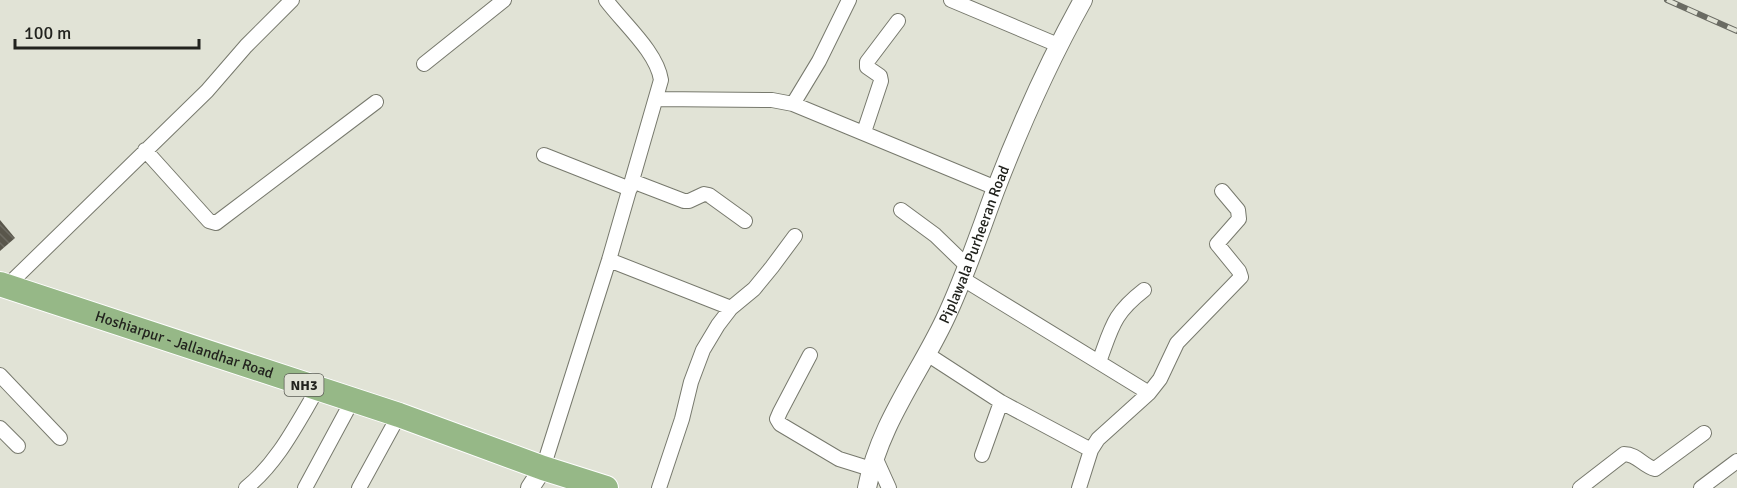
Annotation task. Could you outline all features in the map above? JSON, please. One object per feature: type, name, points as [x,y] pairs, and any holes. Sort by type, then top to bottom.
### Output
[{"type":"highway","name":"Hoshiarpur - Jallandhar Road","points":[[4,285],[316,390],[399,415],[543,468],[606,488]]},
{"type":"street","points":[[4,285],[207,91],[246,46],[292,0]]},
{"type":"street","points":[[424,64],[504,0]]},
{"type":"street","points":[[793,104],[819,61],[849,0]]},
{"type":"street","points":[[951,0],[1058,45]]},
{"type":"street","name":"Piplawala Purheeran Road","points":[[867,488],[883,433],[927,354],[965,273],[996,188],[1058,45],[1083,0]]},
{"type":"street","points":[[530,488],[543,468],[609,260],[661,80],[660,69],[610,2]]},
{"type":"street","points":[[864,132],[882,81],[880,76],[867,68],[867,62],[898,21]]},
{"type":"street","points":[[656,99],[772,100],[793,104],[996,188]]},
{"type":"street","points":[[145,150],[209,221],[216,223],[376,102]]},
{"type":"street","points":[[544,155],[684,201],[704,194],[709,195],[745,221]]},
{"type":"street","points":[[1079,488],[1091,450],[1098,439],[1149,393],[1160,379],[1178,344],[1241,277],[1239,271],[1217,244],[1239,219],[1238,210],[1222,191]]},
{"type":"street","points":[[900,210],[929,230],[965,273],[1099,363],[1149,393]]},
{"type":"street","points":[[658,488],[703,350],[731,308],[754,289],[795,236]]},
{"type":"street","points":[[609,260],[731,308]]},
{"type":"street","points":[[1099,363],[1120,311],[1144,290]]},
{"type":"street","points":[[927,354],[1001,402],[1091,450]]},
{"type":"street","points":[[810,355],[777,419],[780,424],[839,459],[873,463],[889,488]]},
{"type":"street","points":[[0,375],[60,438]]},
{"type":"street","points":[[246,488],[275,459],[316,390]]},
{"type":"street","points":[[305,488],[352,401]]},
{"type":"street","points":[[982,455],[1001,402]]},
{"type":"street","points":[[359,488],[399,415]]},
{"type":"street","points":[[0,428],[18,446]]},
{"type":"street","points":[[1580,488],[1624,454],[1630,454],[1647,467],[1655,469],[1704,433]]},
{"type":"street","points":[[1701,488],[1737,460]]},
{"type":"building","points":[[0,220],[15,238],[0,251]]},
{"type":"railway","points":[[1667,0],[1737,31]]}]
